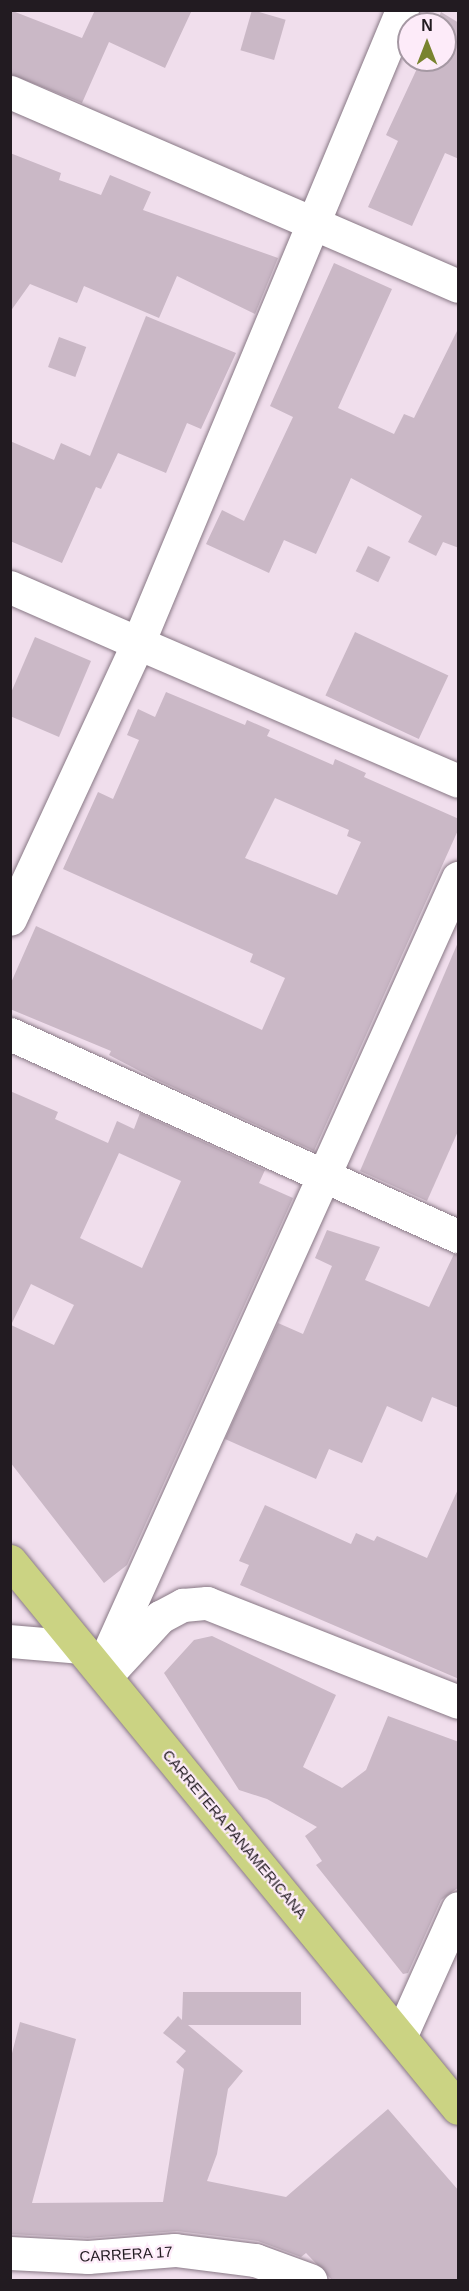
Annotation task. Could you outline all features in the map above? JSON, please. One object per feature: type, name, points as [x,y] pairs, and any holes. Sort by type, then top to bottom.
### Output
[{"type":"main road","name":"CARRETERA PANAMERICANA","points":[[10,1561],[459,2108]]},
{"type":"street","points":[[10,919],[138,643],[402,10]]},
{"type":"street","points":[[10,92],[459,286]]},
{"type":"street","points":[[10,587],[459,781]]},
{"type":"street","points":[[96,1664],[327,1174],[459,878]]},
{"type":"street","points":[[10,1034],[327,1174],[459,1236]]},
{"type":"street","points":[[10,1641],[96,1664],[123,1653],[160,1617],[183,1605],[207,1603],[459,1702]]},
{"type":"street","points":[[401,2036],[459,1908]]},
{"type":"street","name":"CARRERA 17","points":[[10,2253],[88,2257],[175,2250],[255,2260],[310,2280]]},
{"type":"building","points":[[10,10],[82,38],[95,10],[192,10],[165,68],[109,42],[82,103],[10,74]]},
{"type":"building","points":[[252,10],[286,20],[274,60],[240,50]]},
{"type":"building","points":[[457,22],[459,23],[459,159],[445,153],[412,226],[368,207],[398,141],[386,135],[415,72],[457,72]]},
{"type":"building","points":[[10,153],[61,173],[59,180],[101,195],[110,175],[151,192],[143,210],[278,258],[255,314],[177,276],[159,318],[84,286],[77,303],[30,284],[10,312]]},
{"type":"building","points":[[334,263],[392,289],[338,408],[394,434],[404,414],[414,418],[459,327],[459,548],[443,542],[436,556],[408,542],[422,516],[351,478],[316,554],[284,540],[269,573],[206,544],[222,510],[244,521],[293,417],[270,406]]},
{"type":"building","points":[[146,316],[236,353],[201,429],[187,423],[166,473],[118,453],[101,489],[96,487],[62,563],[10,541],[10,441],[54,460],[61,443],[90,456]]},
{"type":"building","points":[[59,337],[86,347],[75,377],[48,367]]},
{"type":"building","points":[[368,546],[390,557],[378,582],[356,571]]},
{"type":"building","points":[[355,632],[448,676],[419,739],[325,695]]},
{"type":"building","points":[[35,637],[91,661],[59,737],[10,716],[10,695]]},
{"type":"building","points":[[166,692],[245,725],[247,720],[270,730],[267,736],[333,765],[335,759],[366,773],[364,777],[459,819],[459,828],[314,1151],[155,1079],[109,1055],[111,1051],[10,1009],[10,985],[36,926],[262,1030],[285,978],[250,962],[253,954],[63,869],[98,792],[113,799],[139,740],[127,735],[138,709],[155,717]],"holes":[[[275,798],[349,830],[347,836],[361,842],[337,895],[245,858]]]},
{"type":"building","points":[[459,940],[459,1129],[427,1201],[360,1171]]},
{"type":"building","points":[[10,1091],[58,1112],[55,1119],[108,1143],[117,1121],[134,1129],[140,1113],[265,1170],[259,1183],[293,1198],[127,1565],[104,1583],[10,1462]],"holes":[[[119,1153],[181,1181],[142,1268],[80,1238]],[[31,1284],[74,1305],[54,1345],[11,1325]]]},
{"type":"building","points":[[327,1230],[380,1247],[365,1280],[429,1307],[454,1254],[459,1255],[459,1408],[432,1397],[422,1422],[387,1406],[362,1463],[329,1449],[316,1479],[225,1439],[278,1323],[303,1334],[332,1266],[315,1258]]},
{"type":"building","points":[[459,1487],[459,1679],[240,1585],[249,1565],[239,1561],[265,1505],[351,1544],[356,1533],[374,1541],[377,1536],[427,1558]]},
{"type":"building","points":[[212,1636],[336,1695],[303,1767],[342,1788],[366,1770],[388,1716],[459,1742],[459,1887],[441,1900],[408,1973],[403,1974],[316,1865],[322,1861],[305,1836],[317,1827],[267,1799],[239,1790],[164,1673],[194,1640]]},
{"type":"building","points":[[183,1992],[301,1992],[301,2025],[188,2025],[243,2071],[228,2089],[217,2154],[207,2181],[286,2197],[388,2109],[459,2191],[459,2280],[332,2280],[306,2253],[301,2257],[258,2241],[177,2231],[88,2238],[10,2234],[10,2061],[20,2022],[76,2039],[32,2203],[163,2202],[184,2069],[176,2062],[186,2051],[163,2033],[178,2016],[182,2020]]}]
